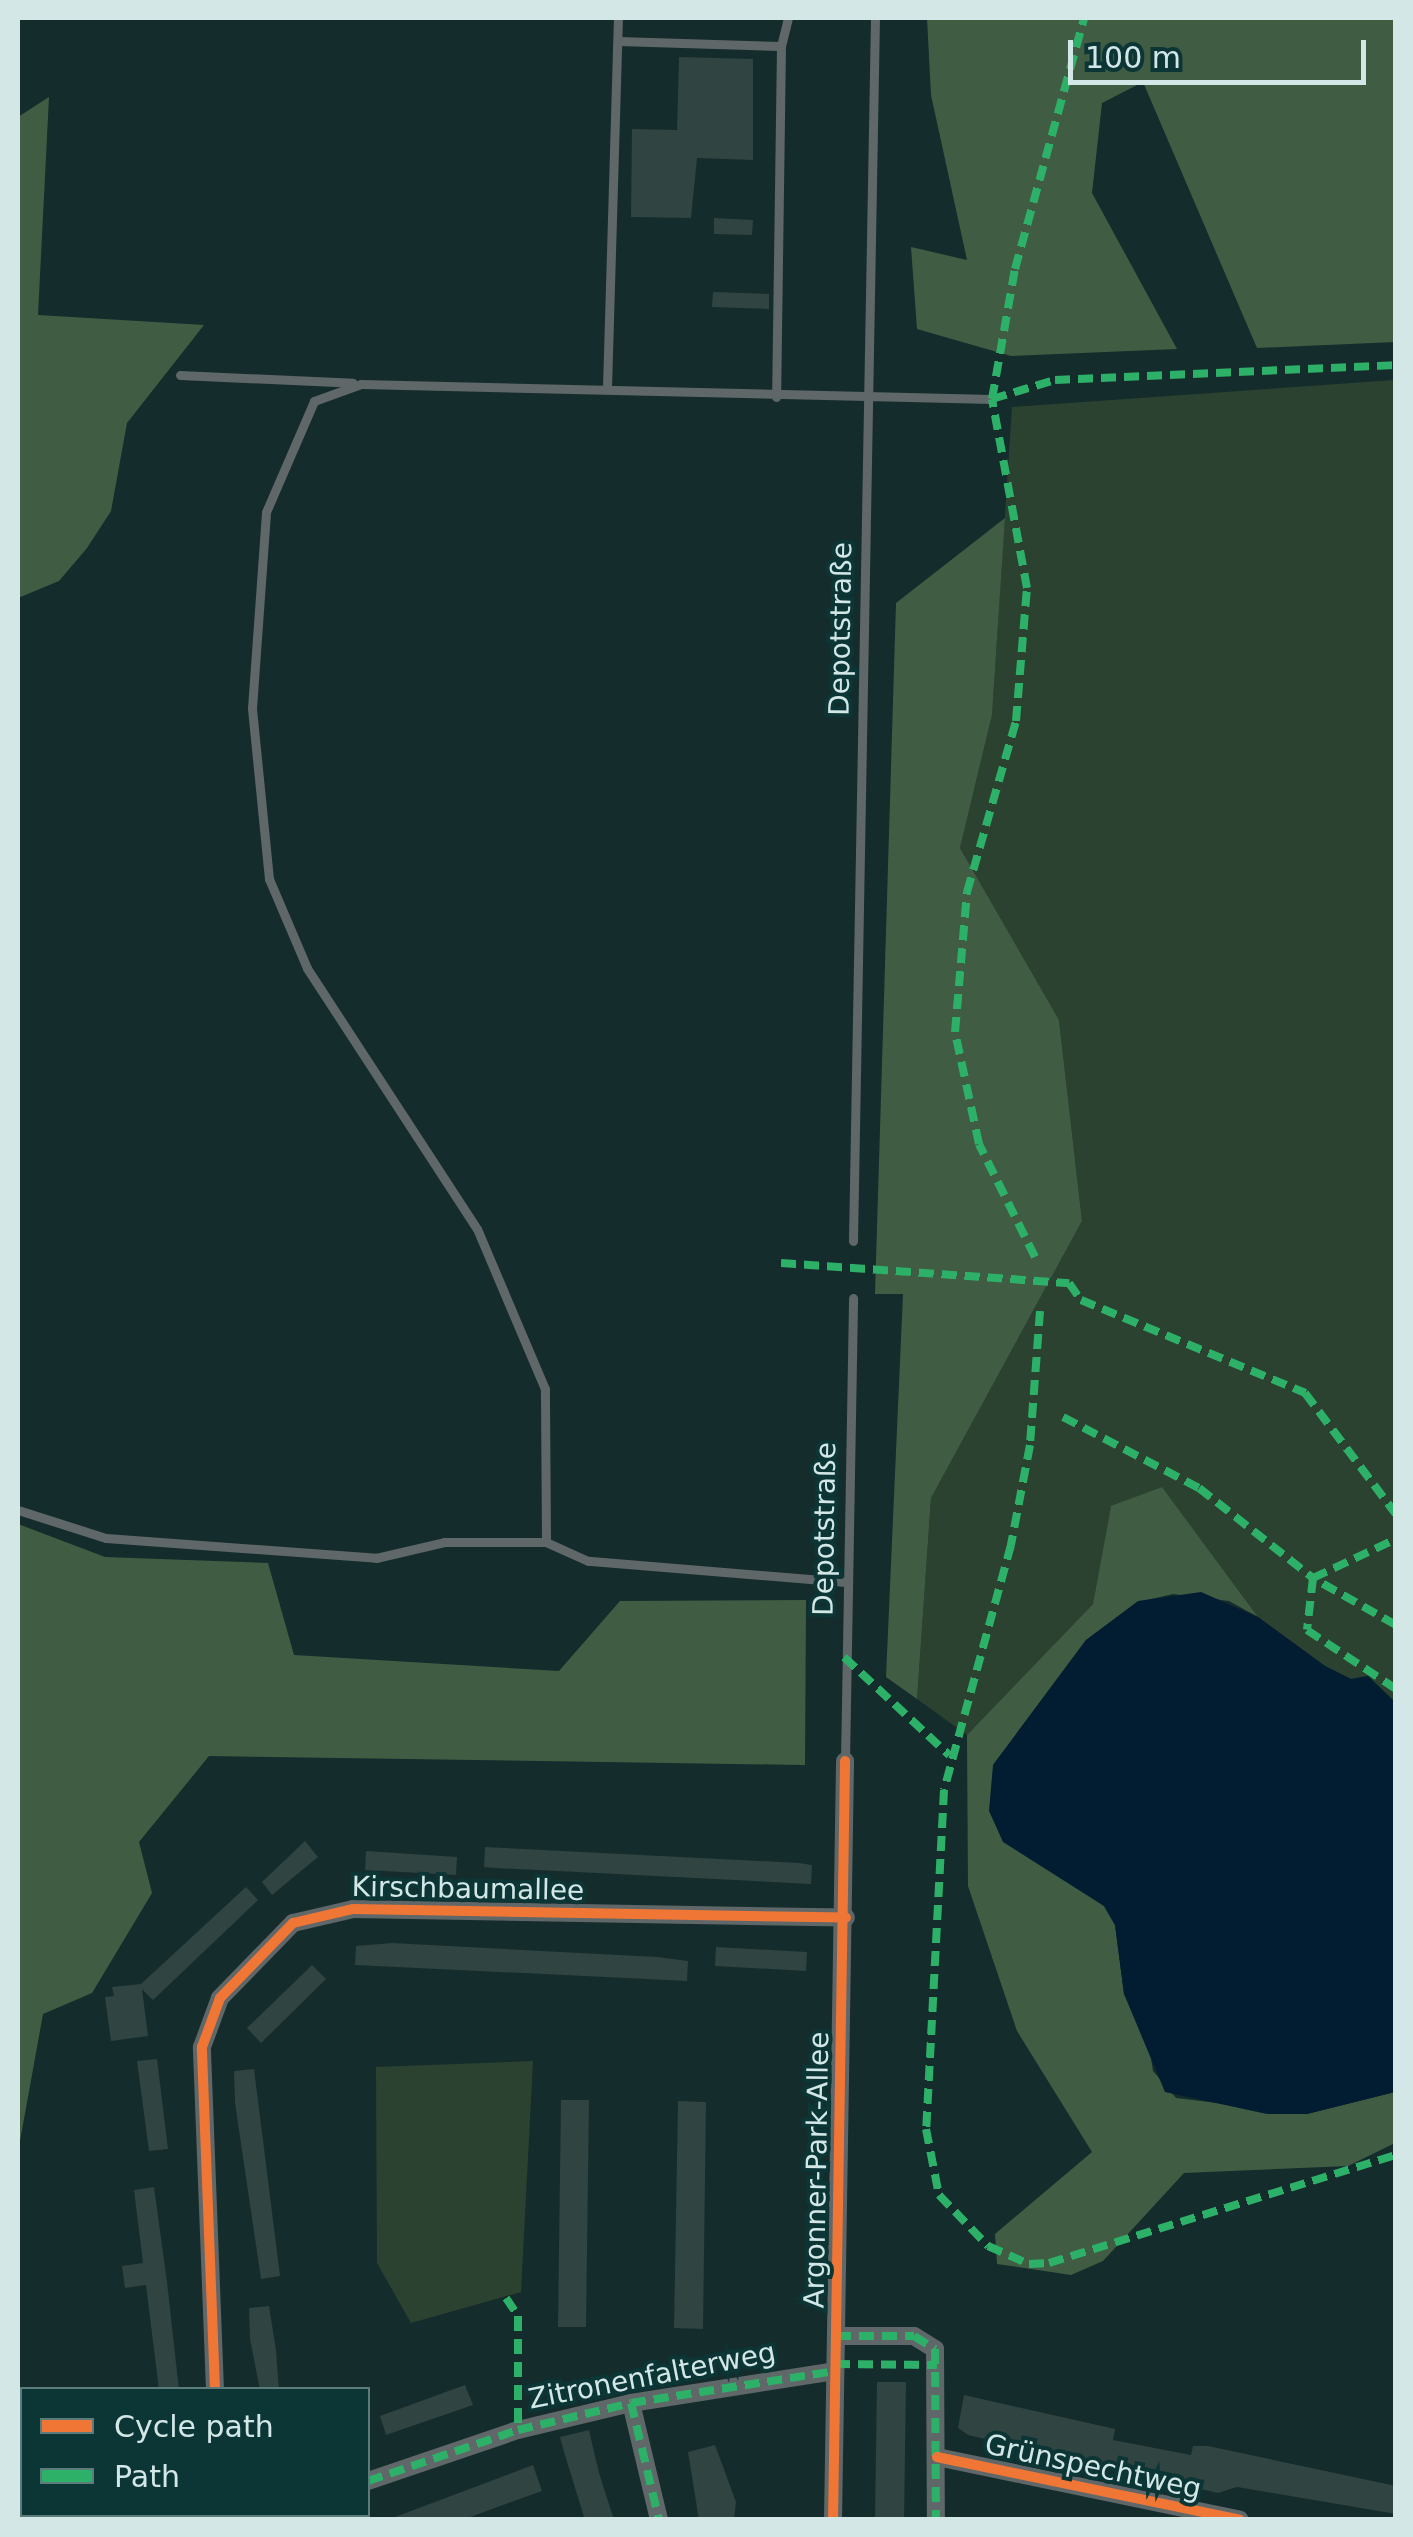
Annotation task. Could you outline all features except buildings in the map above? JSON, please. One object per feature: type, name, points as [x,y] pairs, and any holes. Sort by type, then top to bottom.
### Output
[{"type":"street","name":"Argonner-Park-Allee","points":[[833,2520],[846,1918],[845,1761]]},
{"type":"street","name":"Kirschbaumallee","points":[[216,2387],[202,2047],[220,1998],[292,1924],[353,1909],[846,1918]]},
{"type":"street","points":[[836,2336],[914,2336],[931,2344],[936,2520]]},
{"type":"street","name":"Zitronenfalterweg","points":[[370,2480],[518,2430],[631,2403],[835,2371]]},
{"type":"street","points":[[631,2403],[659,2520]]},
{"type":"street","name":"Grünspechtweg","points":[[937,2457],[1194,2516],[1240,2520]]},
{"type":"lane","points":[[607,387],[618,18]]},
{"type":"lane","points":[[776,397],[781,46],[788,18]]},
{"type":"lane","name":"Depotstraße","points":[[852,1240],[875,18]]},
{"type":"lane","points":[[618,41],[781,46]]},
{"type":"lane","points":[[180,375],[361,384],[607,387],[868,402],[992,399]]},
{"type":"lane","points":[[361,384],[314,400],[266,512],[252,708],[269,880],[307,968],[477,1229],[544,1389],[546,1542]]},
{"type":"lane","name":"Depotstraße","points":[[845,1761],[853,1298]]},
{"type":"lane","points":[[18,1510],[106,1538],[376,1558],[444,1542],[546,1542],[588,1560],[846,1582]]},
{"type":"green space","points":[[927,18],[1395,18],[1395,342],[1257,348],[1143,82],[1102,103],[1092,193],[1177,349],[1011,356],[917,329],[911,247],[967,260],[931,95]]},
{"type":"green space","points":[[49,97],[38,315],[204,325],[127,423],[111,511],[87,548],[59,581],[18,598],[18,117]]},
{"type":"green space","points":[[1395,380],[1395,1702],[1368,1676],[1351,1679],[1325,1666],[1258,1617],[1162,1487],[1111,1507],[1093,1604],[967,1735],[917,1699],[931,1498],[1082,1221],[1059,1020],[960,848],[992,715],[1012,407]]},
{"type":"green space","points":[[1005,518],[992,715],[960,848],[1059,1020],[1082,1221],[931,1498],[917,1699],[886,1677],[903,1294],[875,1294],[896,603]]},
{"type":"green space","points":[[1162,1487],[1258,1617],[1229,1601],[1173,1594],[1138,1602],[1086,1640],[993,1765],[1057,1873],[1104,1906],[1115,1925],[1124,1994],[1148,2039],[1153,2071],[1176,2098],[1307,2114],[1395,2092],[1395,2143],[1348,2166],[1184,2173],[1103,2261],[1071,2275],[997,2264],[995,2234],[1092,2152],[1017,2031],[968,1886],[967,1735],[1093,1604],[1111,1506]]},
{"type":"green space","points":[[18,1524],[105,1557],[268,1563],[294,1655],[559,1671],[620,1601],[806,1600],[805,1765],[209,1756],[139,1842],[152,1893],[92,1993],[43,2014],[18,2152]]},
{"type":"green space","points":[[533,2061],[521,2292],[411,2323],[377,2263],[376,2067]]},
{"type":"water","points":[[1201,1592],[1258,1617],[1325,1666],[1351,1679],[1368,1676],[1395,1702],[1395,2092],[1307,2114],[1267,2114],[1165,2092],[1124,1994],[1115,1925],[1104,1906],[1003,1842],[989,1811],[993,1765],[1086,1640],[1138,1601]]},
{"type":"marked path","points":[[992,399],[1015,269],[1084,18]]},
{"type":"marked path","points":[[1035,1257],[979,1144],[955,1032],[967,892],[1016,721],[1027,588],[992,399],[1055,380],[1396,365]]},
{"type":"marked path","points":[[781,1263],[1069,1283],[1081,1300],[1305,1393],[1396,1514]]},
{"type":"marked path","points":[[1040,1311],[1030,1445],[1011,1545],[944,1790],[926,2129],[939,2195],[988,2246],[1029,2264],[1049,2263],[1396,2155]]},
{"type":"marked path","points":[[1063,1417],[1199,1488],[1313,1578],[1396,1539]]},
{"type":"marked path","points":[[1396,1625],[1313,1578],[1307,1630],[1396,1689]]},
{"type":"marked path","points":[[844,1657],[949,1755]]},
{"type":"marked path","points":[[506,2298],[518,2316],[518,2430]]},
{"type":"marked path","points":[[836,2336],[914,2336],[935,2349],[936,2520]]},
{"type":"marked path","points":[[835,2364],[937,2365]]},
{"type":"marked path","points":[[370,2480],[518,2430],[631,2403],[835,2371]]},
{"type":"marked path","points":[[631,2403],[659,2520]]},
{"type":"marked path","points":[[258,2520],[266,2517]]},
{"type":"cycle path","points":[[833,2520],[845,1761]]},
{"type":"cycle path","points":[[215,2387],[202,2047],[220,1998],[293,1923],[353,1909],[846,1918]]},
{"type":"cycle path","points":[[937,2457],[1240,2520]]}]
